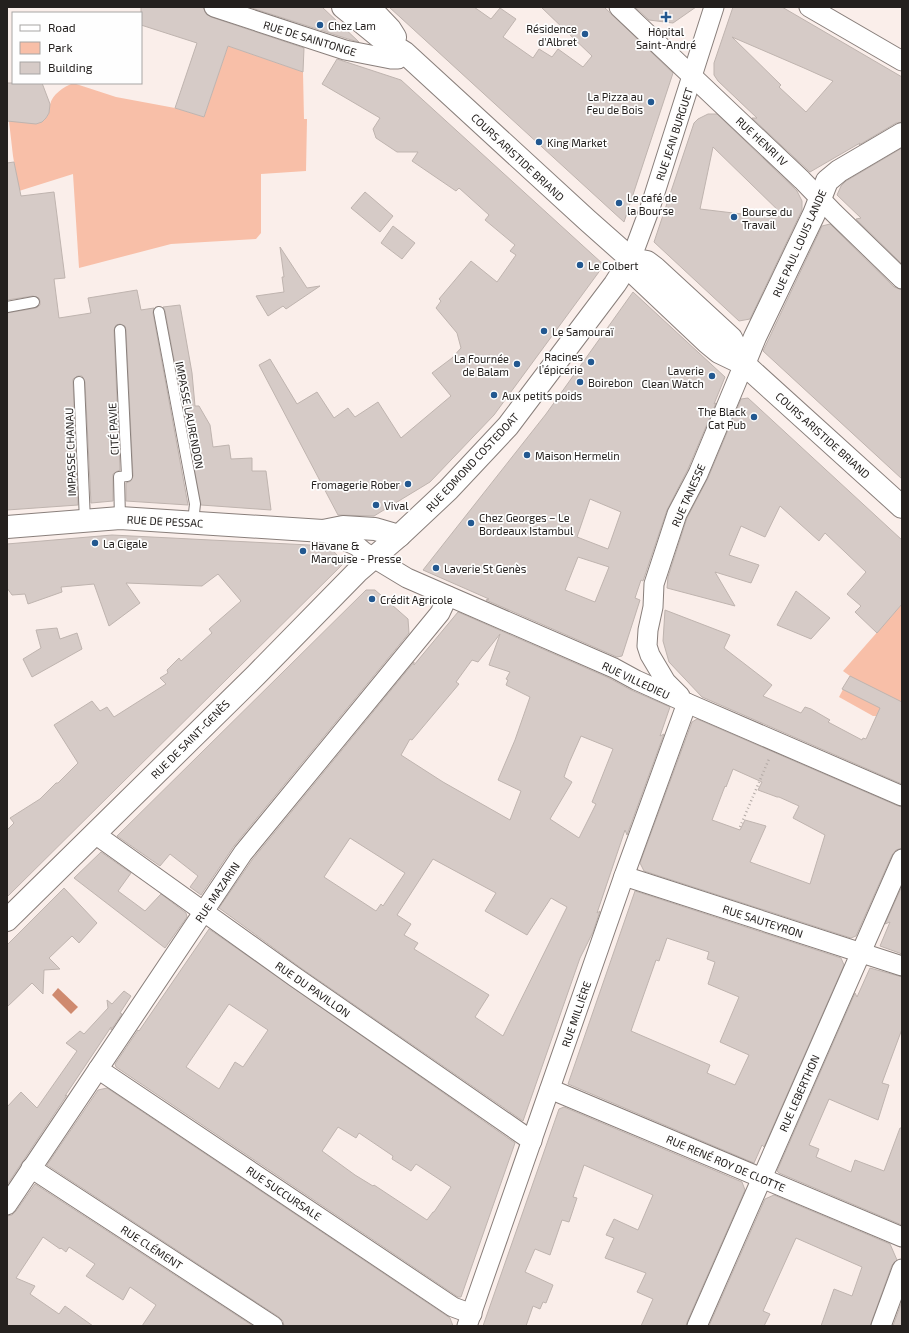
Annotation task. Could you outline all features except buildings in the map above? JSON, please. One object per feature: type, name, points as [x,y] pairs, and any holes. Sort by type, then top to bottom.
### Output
[{"type":"main road","name":"COURS ARISTIDE BRIAND","points":[[342,7],[381,38],[405,53],[586,220],[631,259],[636,275],[719,352],[744,364],[902,507]]},
{"type":"main road","name":"COURS ARISTIDE BRIAND","points":[[369,7],[390,29],[405,53]]},
{"type":"main road","name":"RUE PAUL LOUIS LANDE","points":[[744,364],[755,337],[814,214],[827,181],[839,171],[902,134]]},
{"type":"main road","name":"RUE EDMOND COSTEDOAT","points":[[373,558],[448,490],[508,426],[615,284],[631,259]]},
{"type":"main road","name":"RUE DE PESSAC","points":[[7,527],[120,518],[323,531],[343,527],[375,529],[399,536]]},
{"type":"main road","name":"RUE DE SAINT-GENÈS","points":[[7,920],[256,675],[357,572],[373,558]]},
{"type":"street","name":"RUE DE SAINTONGE","points":[[214,7],[344,50],[391,60],[398,60],[405,53]]},
{"type":"street","name":"RUE HENRI IV","points":[[619,7],[820,198],[902,279]]},
{"type":"street","name":"RUE JEAN BURGUET","points":[[631,259],[650,208],[693,77],[714,7]]},
{"type":"street","points":[[809,7],[902,61]]},
{"type":"street","name":"RUE TANESSE","points":[[687,703],[666,682],[650,655],[647,646],[648,630],[653,607],[654,584],[677,514],[698,474],[744,364]]},
{"type":"street","name":"RUE DE PESSAC","points":[[323,531],[357,546],[373,558]]},
{"type":"street","name":"RUE VILLEDIEU","points":[[373,558],[407,578],[614,668],[636,680],[687,703],[902,796]]},
{"type":"street","name":"RUE MAZARIN","points":[[7,1205],[243,853],[440,613],[448,596]]},
{"type":"street","points":[[614,668],[628,670],[635,668],[650,655]]},
{"type":"street","name":"RUE MILLIÈRE","points":[[469,1320],[624,876],[687,703]]},
{"type":"street","name":"RUE DU PAVILLON","points":[[95,834],[532,1141]]},
{"type":"street","name":"RUE LEBERTHON","points":[[697,1326],[902,859]]},
{"type":"street","name":"RUE SAUTEYRON","points":[[624,876],[902,966]]},
{"type":"street","name":"RUE SUCCURSALE","points":[[98,1069],[453,1307],[469,1320]]},
{"type":"street","name":"RUE RENÉ ROY DE CLOTTE","points":[[550,1089],[902,1238]]},
{"type":"street","name":"RUE CLÉMENT","points":[[31,1168],[273,1326]]},
{"type":"street","points":[[882,1326],[902,1269]]},
{"type":"lane","points":[[7,307],[34,302]]},
{"type":"lane","name":"IMPASSE LAURENDON","points":[[159,312],[195,504],[193,522]]},
{"type":"lane","name":"CITÉ PAVIE","points":[[120,330],[127,476],[119,477],[120,518]]},
{"type":"lane","name":"IMPASSE CHANAU","points":[[80,382],[85,521]]},
{"type":"path","points":[[740,827],[776,742]]},
{"type":"green space","points":[[228,46],[303,72],[304,119],[307,119],[306,171],[261,174],[261,233],[256,239],[171,244],[79,268],[73,174],[19,191],[7,104],[42,122],[48,114],[53,97],[62,89],[71,84],[76,84],[116,97],[175,108],[204,117]]},
{"type":"green space","points":[[902,604],[902,700],[896,716],[880,709],[876,716],[873,716],[839,697],[850,676],[843,671]]},
{"type":"shaded area","points":[[58,988],[78,1007],[71,1014],[52,995]]},
{"type":"place","name":"Hôpital Saint-André","points":[[666,17]]},
{"type":"place","name":"Chez Lam","points":[[320,25]]},
{"type":"place","name":"Résidence d'Albret","points":[[585,34]]},
{"type":"place","name":"La Pizza au Feu de Bois","points":[[651,102]]},
{"type":"place","name":"King Market","points":[[539,142]]},
{"type":"place","name":"Le café de la Bourse","points":[[619,203]]},
{"type":"place","name":"Bourse du Travail","points":[[734,217]]},
{"type":"place","name":"Le Colbert","points":[[580,265]]},
{"type":"place","name":"Le Samouraï","points":[[544,331]]},
{"type":"place","name":"Racines l’épicerie","points":[[591,362]]},
{"type":"place","name":"La Fournée de Balam","points":[[517,364]]},
{"type":"place","name":"Laverie Clean Watch","points":[[712,376]]},
{"type":"place","name":"Boirebon","points":[[580,382]]},
{"type":"place","name":"Aux petits poids","points":[[494,395]]},
{"type":"place","name":"The Black Cat Pub","points":[[754,417]]},
{"type":"place","name":"Maison Hermelin","points":[[527,455]]},
{"type":"place","name":"Fromagerie Rober","points":[[408,484]]},
{"type":"place","name":"Vival","points":[[376,505]]},
{"type":"place","name":"Chez Georges – Le Bordeaux Istambul","points":[[471,523]]},
{"type":"place","name":"La Cigale","points":[[95,543]]},
{"type":"place","name":"Havane & Marquise - Presse","points":[[303,551]]},
{"type":"place","name":"Laverie St Genès","points":[[436,568]]},
{"type":"place","name":"Crédit Agricole","points":[[372,599]]}]
